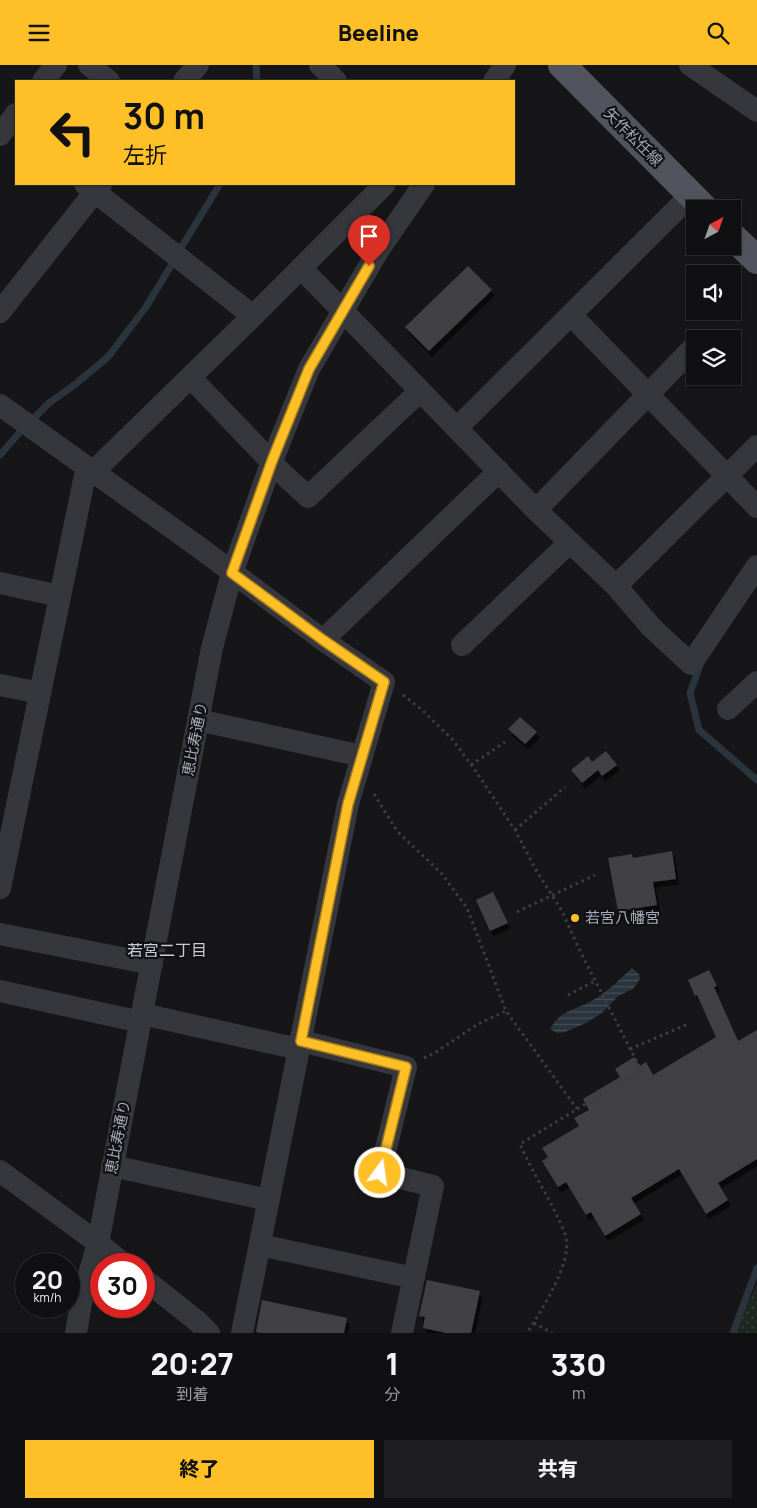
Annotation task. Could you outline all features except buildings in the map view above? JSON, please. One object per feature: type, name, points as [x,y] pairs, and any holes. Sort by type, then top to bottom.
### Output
[{"type":"main road","name":"矢作松任線","points":[[562,65],[696,200]]},
{"type":"main road","points":[[741,245],[757,260]]},
{"type":"street","points":[[44,80],[56,65]]},
{"type":"street","points":[[89,65],[108,80]]},
{"type":"street","points":[[185,80],[198,65]]},
{"type":"street","points":[[495,80],[505,65]]},
{"type":"street","points":[[690,65],[757,111]]},
{"type":"street","points":[[0,888],[85,475],[94,471],[384,185]]},
{"type":"street","name":"恵比寿通り","points":[[76,1333],[81,1303],[98,1243],[212,648],[232,573],[272,461],[309,369],[378,251],[423,185]]},
{"type":"street","points":[[0,312],[93,186],[253,316]]},
{"type":"street","points":[[457,428],[571,315],[686,213]]},
{"type":"street","points":[[301,268],[536,510],[616,586],[652,628],[691,664],[749,595],[757,566]]},
{"type":"street","points":[[571,315],[757,507]]},
{"type":"street","points":[[536,510],[686,355]]},
{"type":"street","points":[[190,377],[282,473],[308,497],[420,391]]},
{"type":"street","points":[[0,405],[200,547],[323,640],[384,682],[348,804],[242,1333]]},
{"type":"street","points":[[616,586],[757,445]]},
{"type":"street","points":[[323,640],[499,471]]},
{"type":"street","points":[[462,645],[570,542]]},
{"type":"street","points":[[0,583],[60,596]]},
{"type":"street","points":[[728,709],[757,682]]},
{"type":"street","points":[[0,685],[40,693]]},
{"type":"street","points":[[198,720],[362,756]]},
{"type":"street","points":[[0,935],[152,964]]},
{"type":"street","points":[[0,991],[300,1045],[406,1067],[380,1173],[433,1186],[402,1333]]},
{"type":"street","points":[[112,1166],[269,1199]]},
{"type":"street","points":[[0,1171],[110,1253]]},
{"type":"street","points":[[260,1245],[414,1278]]},
{"type":"street","points":[[155,1288],[209,1333]]},
{"type":"path","points":[[384,682],[422,709],[452,739],[471,765],[514,830],[562,911],[599,990],[641,1070],[520,1144],[552,1204],[567,1238],[566,1254],[560,1275],[527,1333]]},
{"type":"path","points":[[471,765],[505,741]]},
{"type":"path","points":[[362,756],[371,791],[397,831],[442,874],[467,908],[506,1011],[578,1109]]},
{"type":"path","points":[[514,830],[565,787]]},
{"type":"path","points":[[517,912],[595,875]]},
{"type":"path","points":[[568,995],[595,981]]},
{"type":"path","points":[[406,1067],[436,1052],[478,1024],[506,1011]]},
{"type":"path","points":[[630,1049],[688,1024]]},
{"type":"path","points":[[534,1323],[552,1333]]},
{"type":"shaded area","points":[[632,968],[639,974],[640,979],[633,989],[618,996],[602,1013],[586,1023],[565,1032],[557,1033],[550,1029],[565,1013],[600,996]]},
{"type":"shaded area","points":[[757,1282],[757,1333],[736,1333]]},
{"type":"waterway","points":[[256,65],[257,80]]},
{"type":"waterway","points":[[181,248],[219,185]]},
{"type":"waterway","points":[[34,418],[49,403],[108,357],[146,307],[172,264]]},
{"type":"waterway","points":[[0,455],[19,433]]},
{"type":"waterway","points":[[700,665],[690,693],[699,730],[757,780]]},
{"type":"waterway","points":[[733,1333],[757,1268]]},
{"type":"place","name":"若宮八幡宮","points":[[575,918]]},
{"type":"district","name":"若宮二丁目","points":[[167,950]]},
{"type":"route","points":[[369,266],[309,369],[286,423],[232,573],[384,682],[348,804],[301,1041],[406,1067],[380,1173]]}]
